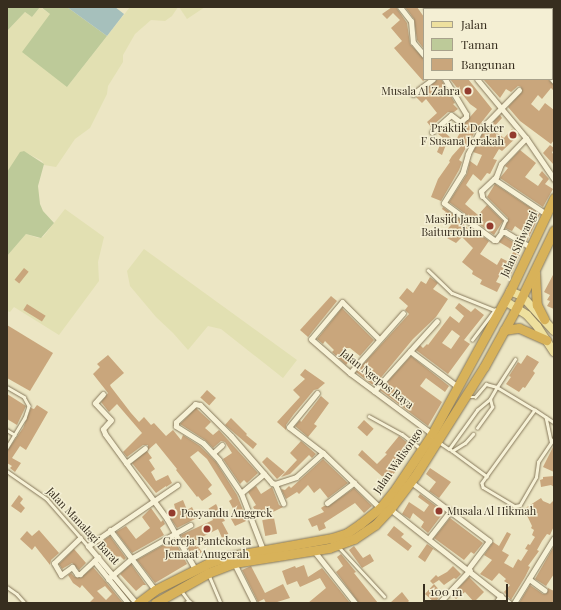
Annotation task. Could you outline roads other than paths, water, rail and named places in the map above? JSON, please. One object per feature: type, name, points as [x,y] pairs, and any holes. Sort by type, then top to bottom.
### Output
[{"type":"highway","name":"Jalan Siliwangi","points":[[505,301],[554,198]]},
{"type":"highway","points":[[517,307],[554,230]]},
{"type":"highway","points":[[535,268],[537,305],[544,319]]},
{"type":"highway","name":"Jalan Walisongo","points":[[155,603],[208,573],[234,563],[314,551],[338,545],[363,534],[375,525],[390,510],[434,437],[497,311],[505,301]]},
{"type":"highway","name":"Jalan Walisongo","points":[[137,603],[156,590],[195,569],[226,557],[332,538],[347,532],[360,524],[380,508],[407,482],[421,450],[434,437],[465,396],[517,307]]},
{"type":"highway","points":[[504,330],[520,328],[546,340]]},
{"type":"main road","points":[[510,291],[522,296],[554,331]]},
{"type":"main road","points":[[505,301],[517,307],[537,326],[554,352]]},
{"type":"street","points":[[400,7],[411,21],[413,42],[423,54]]},
{"type":"street","points":[[413,94],[432,80]]},
{"type":"street","points":[[432,132],[451,115],[460,122],[466,117],[466,114],[446,80]]},
{"type":"street","points":[[477,80],[526,138],[554,179]]},
{"type":"street","points":[[519,90],[480,130],[468,154],[463,172],[445,201],[445,204],[494,240],[496,240],[502,232],[508,233],[530,247]]},
{"type":"street","points":[[482,196],[481,191],[490,181],[494,179],[501,164],[526,138]]},
{"type":"street","points":[[494,179],[546,214]]},
{"type":"street","name":"Jalan Ngepos Raya","points":[[379,339],[342,302],[311,339],[350,372],[434,437]]},
{"type":"street","points":[[350,372],[403,313]]},
{"type":"street","points":[[374,391],[437,321]]},
{"type":"street","points":[[410,351],[458,387]]},
{"type":"street","points":[[316,393],[289,424],[290,428],[323,453],[380,508]]},
{"type":"street","points":[[103,394],[96,403],[111,420],[103,430],[154,501],[195,569]]},
{"type":"street","points":[[263,550],[241,493],[213,453],[197,439],[175,425],[176,422],[195,404],[200,405],[275,484],[284,503]]},
{"type":"street","points":[[213,453],[222,445]]},
{"type":"street","points":[[126,463],[145,448]]},
{"type":"street","points":[[275,484],[296,477],[323,453]]},
{"type":"street","points":[[241,493],[264,474]]},
{"type":"street","points":[[407,482],[450,511],[489,541],[469,570],[440,603]]},
{"type":"street","points":[[327,503],[354,483]]},
{"type":"street","points":[[88,546],[177,485]]},
{"type":"street","points":[[390,510],[429,538],[509,603]]},
{"type":"street","points":[[429,538],[450,511]]},
{"type":"street","points":[[108,579],[132,558],[190,524]]},
{"type":"street","points":[[110,530],[156,590]]},
{"type":"street","points":[[80,538],[54,563],[54,566],[62,575],[72,567],[79,574],[98,557]]},
{"type":"street","points":[[514,603],[554,538]]},
{"type":"street","name":"Jalan Manalagi Barat","points":[[88,546],[137,603]]},
{"type":"street","points":[[314,551],[355,603]]},
{"type":"street","points":[[94,561],[128,603]]},
{"type":"street","points":[[234,563],[254,603]]},
{"type":"street","points":[[529,579],[544,590]]},
{"type":"street","points":[[496,603],[501,595]]},
{"type":"lane","points":[[482,196],[506,220],[502,232]]},
{"type":"lane","points":[[428,270],[452,293],[511,318]]},
{"type":"lane","points":[[472,340],[497,311]]},
{"type":"lane","points":[[449,449],[477,410],[490,399],[515,358]]},
{"type":"lane","points":[[465,396],[475,397],[488,384],[498,387],[554,423]]},
{"type":"lane","points":[[7,387],[24,397],[30,406],[29,411],[7,448]]},
{"type":"lane","points":[[477,428],[492,407],[490,399]]},
{"type":"lane","points":[[535,410],[482,483],[483,487],[515,506],[520,506],[536,478],[537,465],[554,438]]},
{"type":"lane","points":[[369,416],[402,434],[421,450]]},
{"type":"lane","points":[[546,417],[551,441]]},
{"type":"lane","points":[[7,430],[15,435]]},
{"type":"lane","points":[[452,451],[465,443],[473,434]]},
{"type":"lane","points":[[434,437],[487,477]]},
{"type":"lane","name":"Jalan Manalagi Barat","points":[[7,471],[47,500],[88,546]]},
{"type":"lane","points":[[338,545],[384,596]]},
{"type":"lane","points":[[208,573],[221,603]]},
{"type":"lane","points":[[7,587],[17,594],[25,603]]},
{"type":"lane","points":[[180,588],[192,603]]},
{"type":"lane","points":[[185,603],[189,601]]},
{"type":"water","points":[[67,7],[115,7],[124,14],[107,36]]},
{"type":"place","name":"Musala Al Zahra","points":[[468,91]]},
{"type":"place","name":"Praktik Dokter F Susana Jerakah","points":[[513,135]]},
{"type":"place","name":"Masjid Jami Baiturrohim","points":[[490,226]]},
{"type":"place","name":"Musala Al Hikmah","points":[[439,511]]},
{"type":"place","name":"Posyandu Anggrek","points":[[172,513]]},
{"type":"place","name":"Gereja Pantekosta Jemaat Anugerah","points":[[207,529]]}]
